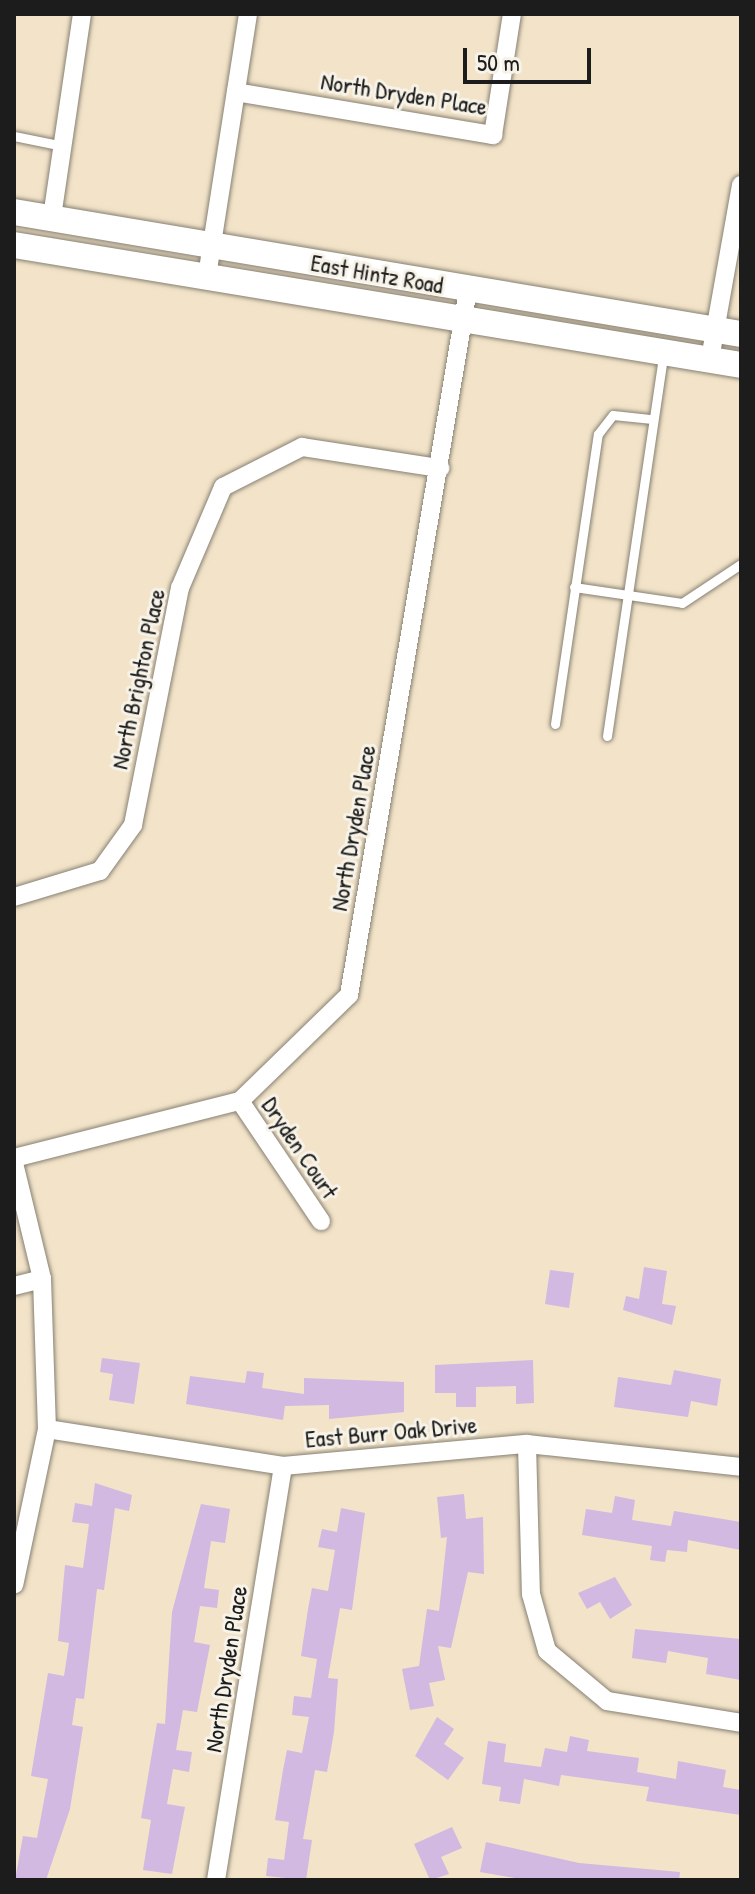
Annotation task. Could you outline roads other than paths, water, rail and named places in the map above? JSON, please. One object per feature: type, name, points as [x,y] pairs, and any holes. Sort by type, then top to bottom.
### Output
[{"type":"main road","name":"East Hintz Road","points":[[14,212],[728,332]]},
{"type":"main road","name":"East Hintz Road","points":[[14,245],[741,365]]},
{"type":"street","points":[[52,217],[82,14]]},
{"type":"street","points":[[207,276],[248,14]]},
{"type":"street","name":"North Dryden Place","points":[[236,92],[493,135],[512,14]]},
{"type":"street","points":[[710,359],[728,332],[741,185]]},
{"type":"street","name":"North Dryden Place","points":[[240,1101],[349,995],[468,290]]},
{"type":"street","name":"North Brighton Place","points":[[14,897],[100,871],[133,825],[180,588],[223,487],[302,447],[440,468]]},
{"type":"street","points":[[14,1585],[47,1429],[42,1279],[15,1170],[240,1101]]},
{"type":"street","name":"Dryden Court","points":[[240,1101],[321,1221]]},
{"type":"street","points":[[14,1286],[42,1279]]},
{"type":"street","name":"East Burr Oak Drive","points":[[47,1429],[283,1466],[527,1444],[741,1467]]},
{"type":"street","points":[[527,1444],[531,1594],[547,1651],[607,1701],[741,1723]]},
{"type":"street","name":"North Dryden Place","points":[[216,1880],[283,1466]]},
{"type":"lane","points":[[14,136],[63,146]]},
{"type":"lane","points":[[607,736],[650,419],[664,352]]},
{"type":"lane","points":[[555,724],[602,423],[613,415],[650,419]]},
{"type":"lane","points":[[574,587],[682,603],[741,564]]}]
